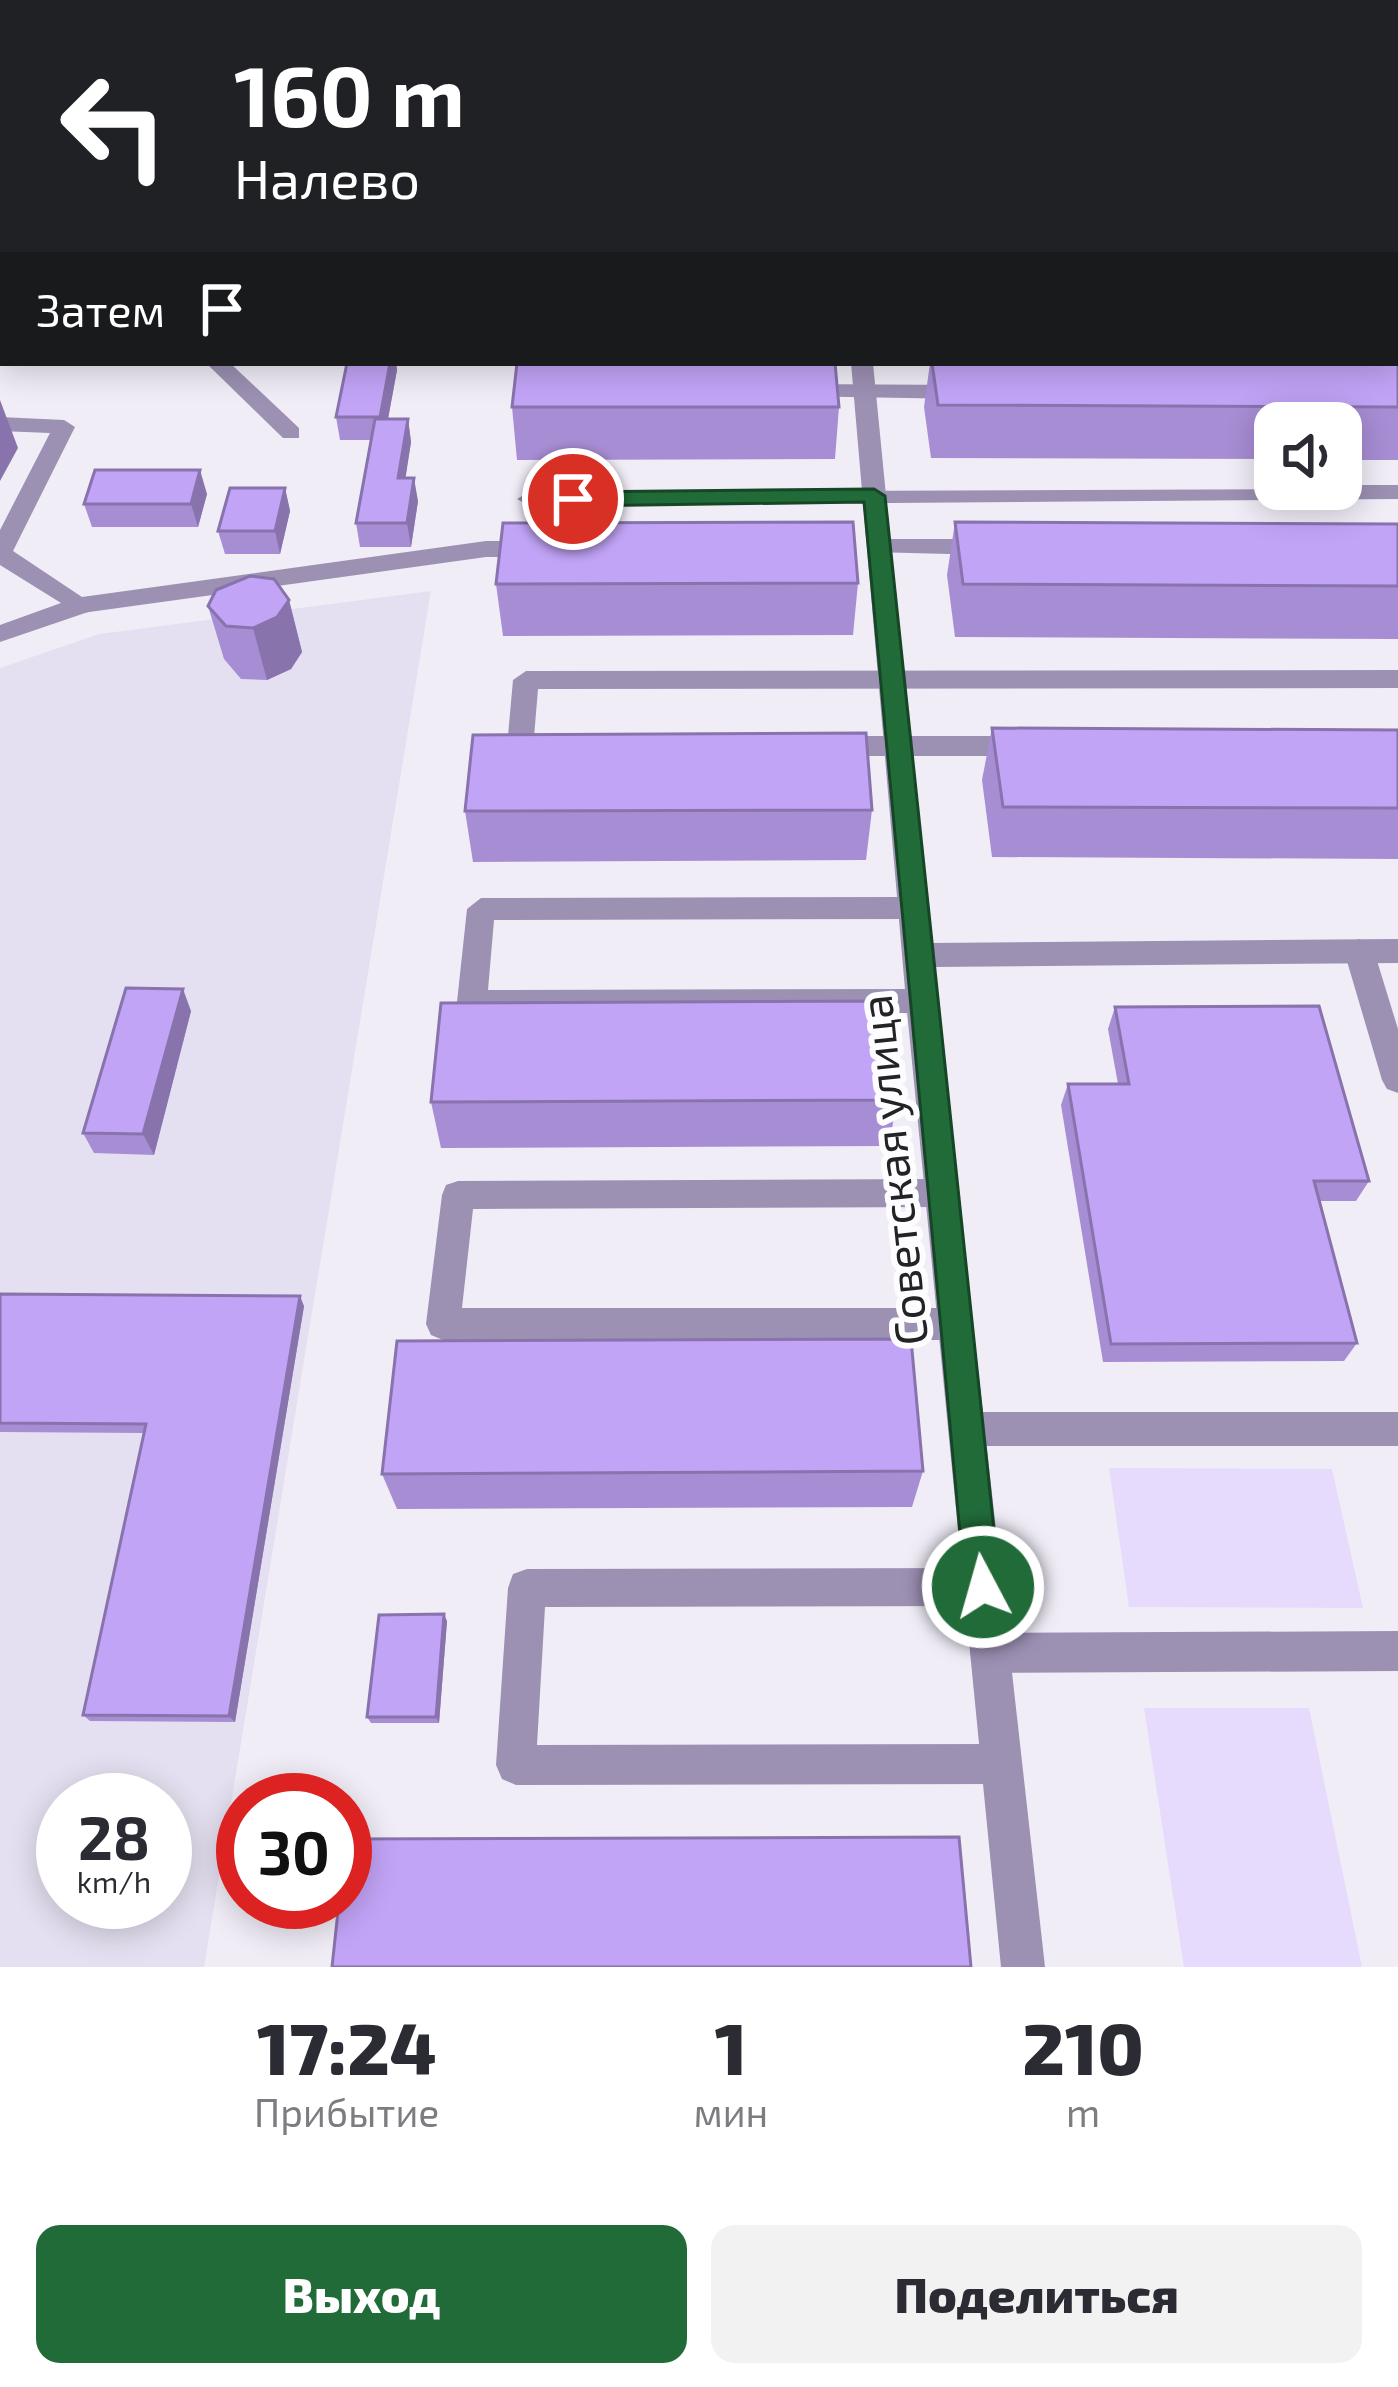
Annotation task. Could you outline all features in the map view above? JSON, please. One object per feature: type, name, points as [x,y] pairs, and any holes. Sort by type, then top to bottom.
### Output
[{"type":"street","points":[[220,366],[291,433]]},
{"type":"street","points":[[771,391],[863,378],[981,392]]},
{"type":"street","name":"Советская улица","points":[[863,378],[874,496],[867,547],[892,680],[921,1001],[1023,1967]]},
{"type":"street","points":[[0,424],[64,427],[0,554],[82,605]]},
{"type":"street","points":[[530,499],[1398,492]]},
{"type":"street","points":[[867,547],[1005,547]]},
{"type":"street","points":[[0,634],[82,605],[486,549],[556,549]]},
{"type":"street","points":[[568,747],[520,747],[526,680],[1398,680]]},
{"type":"street","points":[[803,746],[1065,746]]},
{"type":"street","points":[[913,908],[482,909],[472,1002],[921,1001]]},
{"type":"street","points":[[1358,951],[1398,1080]]},
{"type":"street","points":[[917,956],[1398,951]]},
{"type":"street","points":[[941,1193],[458,1195],[443,1324],[955,1324]]},
{"type":"street","points":[[966,1430],[1398,1429]]},
{"type":"street","points":[[983,1587],[527,1588],[516,1765],[1001,1764]]},
{"type":"street","points":[[990,1653],[1398,1651]]},
{"type":"shaded area","points":[[431,591],[236,1773],[216,1773],[216,1894],[204,1967],[0,1967],[0,668],[99,634]]},
{"type":"shaded area","points":[[1109,1468],[1332,1469],[1363,1608],[1129,1607]]},
{"type":"shaded area","points":[[1144,1708],[1309,1708],[1362,1967],[1184,1967]]},
{"type":"building","points":[[346,366],[389,366],[380,417],[336,417]]},
{"type":"building","points":[[517,366],[835,366],[839,407],[512,407]]},
{"type":"building","points":[[932,366],[1398,366],[1398,407],[1362,407],[1362,402],[1254,402],[1254,406],[938,405]]},
{"type":"building","points":[[375,419],[408,419],[398,478],[414,478],[407,523],[356,523]]},
{"type":"building","points":[[95,470],[200,470],[191,504],[84,504]]},
{"type":"building","points":[[230,488],[285,488],[275,531],[218,531]]},
{"type":"building","points":[[853,522],[858,583],[496,584],[503,523]]},
{"type":"building","points":[[955,522],[1398,524],[1398,586],[963,584]]},
{"type":"building","points":[[250,576],[274,579],[289,600],[277,617],[253,628],[226,626],[208,606],[216,590]]},
{"type":"building","points":[[992,728],[1398,730],[1398,808],[1003,807]]},
{"type":"building","points":[[866,733],[872,810],[465,811],[473,735]]},
{"type":"building","points":[[126,988],[183,989],[143,1134],[83,1133]]},
{"type":"building","points":[[887,1001],[897,1100],[431,1102],[441,1003]]},
{"type":"building","points":[[1319,1006],[1369,1181],[1314,1181],[1357,1343],[1111,1344],[1068,1084],[1129,1084],[1115,1007]]},
{"type":"building","points":[[0,1294],[300,1296],[229,1716],[83,1715],[146,1424],[0,1423]]},
{"type":"building","points":[[911,1339],[923,1471],[382,1474],[397,1341]]},
{"type":"building","points":[[444,1614],[436,1717],[367,1717],[379,1615]]},
{"type":"building","points":[[959,1837],[971,1967],[332,1967],[336,1929],[372,1929],[372,1839]]},
{"type":"route","points":[[573,499],[874,496],[983,1587]]}]
